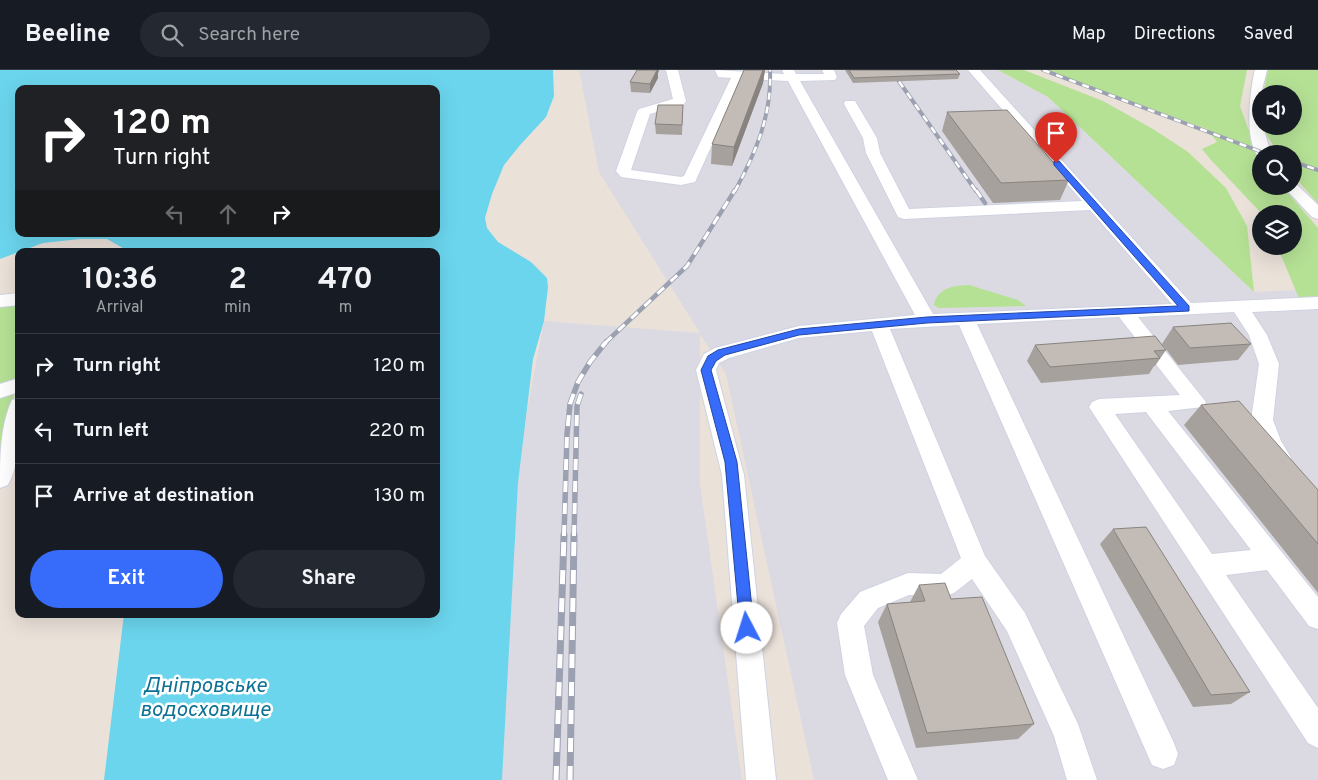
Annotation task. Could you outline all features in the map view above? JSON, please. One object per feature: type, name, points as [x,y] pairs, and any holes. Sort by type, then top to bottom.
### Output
[{"type":"street","points":[[672,70],[680,101],[644,112],[623,171],[626,174],[681,181],[690,179],[738,75]]},
{"type":"street","points":[[721,70],[722,74],[790,74],[831,77],[828,70]]},
{"type":"street","points":[[974,70],[1186,308]]},
{"type":"street","points":[[1261,70],[1256,86],[1256,120],[1262,145]]},
{"type":"street","points":[[790,74],[927,320]]},
{"type":"street","points":[[850,104],[870,138],[873,153],[904,214],[1093,205]]},
{"type":"street","points":[[1299,195],[1318,214]]},
{"type":"street","points":[[0,301],[15,299]]},
{"type":"street","points":[[761,780],[733,475],[706,370],[712,359],[722,353],[799,332],[927,320],[1318,302]]},
{"type":"street","points":[[1239,306],[1258,335],[1269,364],[1262,420],[1271,444],[1292,475]]},
{"type":"street","points":[[1124,311],[1196,402],[1099,407],[1318,733]]},
{"type":"street","points":[[964,318],[1163,754]]},
{"type":"street","points":[[879,325],[975,562],[1016,622],[1068,734],[1082,780]]},
{"type":"street","points":[[0,391],[15,386]]},
{"type":"street","points":[[1151,404],[1318,616]]},
{"type":"street","points":[[0,479],[15,421]]},
{"type":"street","points":[[1206,566],[1273,560]]},
{"type":"street","points":[[903,780],[859,675],[850,623],[870,600],[908,584],[945,585],[975,562]]},
{"type":"shaded area","points":[[579,70],[998,70],[1048,97],[1254,292],[1318,289],[1318,780],[814,780],[726,374],[700,334],[700,485],[742,780],[502,780],[518,483],[527,411],[544,321],[700,333],[599,172]]},
{"type":"green space","points":[[998,70],[1024,70],[1103,101],[1153,129],[1188,152],[1226,188],[1247,226],[1254,292],[1048,97]]},
{"type":"green space","points":[[1043,70],[1247,70],[1240,106],[1254,145],[1252,145],[1252,195],[1290,195],[1298,205],[1254,205],[1202,149],[1217,142],[1207,129]]},
{"type":"green space","points":[[1268,70],[1318,70],[1318,204],[1302,185],[1302,145],[1273,145],[1267,135],[1302,135],[1302,85],[1265,85]]},
{"type":"green space","points":[[1302,209],[1318,228],[1318,303],[1301,303],[1281,255],[1302,255]]},
{"type":"green space","points":[[969,285],[1018,300],[1026,306],[939,308],[934,305],[936,299],[943,291],[953,287]]},
{"type":"green space","points":[[15,303],[15,392],[0,449],[0,304]]},
{"type":"water","name":"Дніпровське водосховище","points":[[0,70],[553,70],[554,96],[546,117],[504,165],[492,194],[485,218],[487,228],[498,242],[531,262],[547,278],[548,287],[544,321],[533,359],[518,483],[502,780],[104,780],[124,618],[440,618],[440,248],[123,248],[107,239],[80,239],[43,243],[30,248],[15,248],[15,253],[0,259]]},
{"type":"building","points":[[637,70],[657,70],[650,84],[630,82]]},
{"type":"building","points":[[744,70],[763,70],[734,147],[712,144]]},
{"type":"building","points":[[849,70],[956,70],[960,74],[854,78]]},
{"type":"building","points":[[658,105],[683,105],[682,125],[655,124]]},
{"type":"building","points":[[1007,110],[1069,180],[1001,183],[947,112]]},
{"type":"building","points":[[1231,323],[1251,344],[1190,348],[1173,327]]},
{"type":"building","points":[[1155,336],[1166,350],[1154,351],[1160,358],[1050,367],[1035,345]]},
{"type":"building","points":[[1239,401],[1318,490],[1318,544],[1201,405]]},
{"type":"building","points":[[1146,527],[1250,692],[1211,695],[1113,529]]},
{"type":"building","points":[[945,583],[951,599],[982,597],[1034,724],[927,733],[887,604],[925,601],[919,585]]},
{"type":"railway","points":[[735,191],[750,162],[761,133],[768,102],[770,70]]},
{"type":"railway","points":[[891,70],[976,191]]},
{"type":"railway","points":[[1043,70],[1252,148]]},
{"type":"railway","points":[[1302,165],[1318,170]]},
{"type":"railway","points":[[606,342],[687,266],[735,190]]},
{"type":"railway","points":[[976,190],[985,203]]},
{"type":"railway","points":[[564,536],[567,434],[570,404],[578,382],[590,362],[606,342]]},
{"type":"railway","points":[[574,536],[577,406],[581,394]]},
{"type":"railway","points":[[556,780],[564,535]]},
{"type":"railway","points":[[570,780],[574,535]]},
{"type":"route","points":[[747,628],[731,462],[706,370],[712,359],[722,353],[799,332],[927,320],[1186,308],[1056,163]]}]
